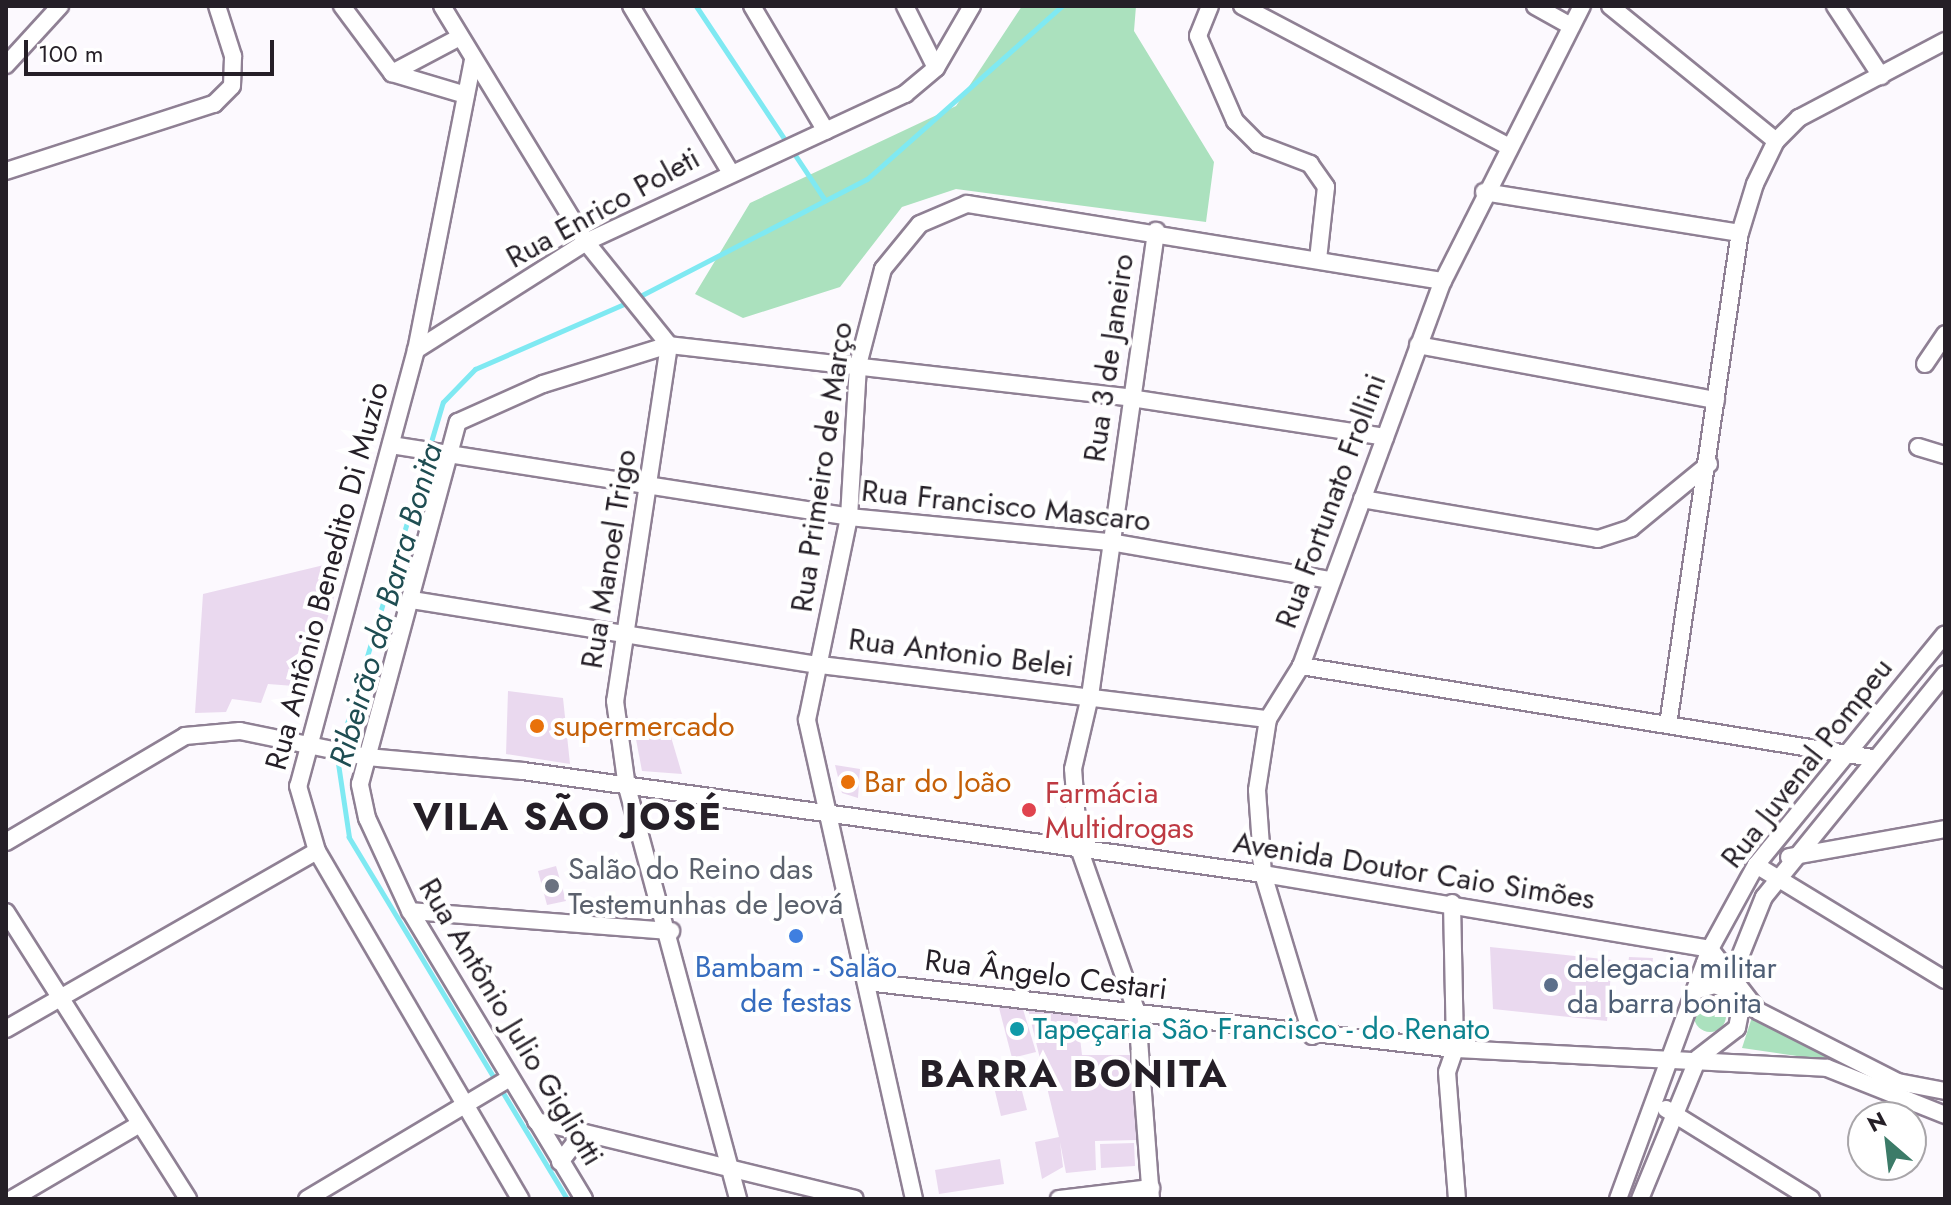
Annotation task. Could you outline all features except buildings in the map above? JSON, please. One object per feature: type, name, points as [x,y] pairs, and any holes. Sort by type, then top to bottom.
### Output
[{"type":"street","points":[[6,65],[60,6]]},
{"type":"street","points":[[6,171],[193,117],[232,86],[233,56],[217,6]]},
{"type":"street","points":[[342,6],[376,54],[394,69],[466,95]]},
{"type":"street","points":[[442,6],[586,242],[636,295],[669,345],[1131,398],[1385,437]]},
{"type":"street","points":[[631,6],[729,170]]},
{"type":"street","points":[[752,6],[826,131]]},
{"type":"street","points":[[905,6],[936,68]]},
{"type":"street","name":"Rua Enrico Poleti","points":[[416,350],[586,242],[729,170],[826,131],[905,94],[936,68],[972,6]]},
{"type":"street","points":[[1210,6],[1198,36],[1235,121],[1258,144],[1310,164],[1326,187],[1318,259]]},
{"type":"street","points":[[1242,6],[1509,147]]},
{"type":"street","points":[[1535,6],[1571,26]]},
{"type":"street","name":"Rua Fortunato Frollini","points":[[1312,1036],[1263,874],[1257,790],[1268,719],[1301,666],[1330,580],[1443,281],[1484,192],[1582,6]]},
{"type":"street","points":[[1610,6],[1776,141]]},
{"type":"street","points":[[1835,6],[1881,76]]},
{"type":"street","points":[[394,69],[460,37]]},
{"type":"street","points":[[1668,725],[1709,464],[1740,233],[1776,141],[1799,118],[1945,41]]},
{"type":"street","name":"Rua Antônio Benedito Di Muzio","points":[[473,60],[394,446],[298,786],[317,851],[469,1103],[520,1199]]},
{"type":"street","points":[[1484,192],[1740,233]]},
{"type":"street","name":"Rua Primeiro de Março","points":[[914,1199],[807,720],[849,517],[858,365],[883,269],[920,224],[967,204],[1156,231]]},
{"type":"street","points":[[1156,231],[1443,281]]},
{"type":"street","name":"Rua 3 de Janeiro","points":[[1151,1194],[1137,1013],[1079,848],[1073,769],[1090,696],[1156,231]]},
{"type":"street","points":[[1925,364],[1945,334]]},
{"type":"street","name":"Rua Antônio Julio Gigliotti","points":[[584,1199],[536,1121],[505,1081],[410,911],[367,818],[360,784],[412,600],[438,455],[469,412],[669,345]]},
{"type":"street","name":"Rua Manoel Trigo","points":[[669,345],[652,482],[621,631],[615,701],[627,787],[671,931],[738,1199]]},
{"type":"street","points":[[1418,345],[1716,400]]},
{"type":"street","name":"Rua Francisco Mascaro","points":[[394,446],[438,455],[652,482],[849,517],[1110,542],[1330,580]]},
{"type":"street","points":[[1918,447],[1945,455]]},
{"type":"street","points":[[1362,499],[1598,539],[1631,528],[1709,464]]},
{"type":"street","name":"Rua Antonio Belei","points":[[412,600],[820,665],[1268,719]]},
{"type":"street","name":"Rua Juvenal Pompeu","points":[[1618,1199],[1671,1065],[1710,949],[1756,865],[1844,753],[1945,634]]},
{"type":"street","points":[[1301,666],[1872,758]]},
{"type":"street","name":"Rua Juvenal Pompeu","points":[[1731,979],[1790,857],[1945,674]]},
{"type":"street","name":"Avenida Doutor Caio Simões","points":[[6,842],[185,736],[240,731],[367,757],[627,787],[1263,874],[1452,903],[1710,949]]},
{"type":"street","points":[[1771,847],[1790,857],[1945,829]]},
{"type":"street","points":[[6,1029],[317,851]]},
{"type":"street","points":[[1756,865],[1945,980]]},
{"type":"street","points":[[1452,903],[1455,1049],[1447,1072],[1456,1199]]},
{"type":"street","points":[[410,911],[671,931]]},
{"type":"street","points":[[6,912],[57,999],[188,1199]]},
{"type":"street","points":[[1710,949],[1758,1011],[1898,1082],[1945,1091]]},
{"type":"street","points":[[1640,1199],[1698,1058],[1737,1028],[1738,996],[1731,979]]},
{"type":"street","name":"Rua Ângelo Cestari","points":[[866,982],[1312,1036],[1671,1065],[1698,1058]]},
{"type":"street","points":[[1697,990],[1715,985],[1738,996]]},
{"type":"street","points":[[1698,1058],[1827,1068],[1945,1115]]},
{"type":"street","points":[[307,1199],[505,1081]]},
{"type":"street","points":[[1655,1104],[1675,1113],[1811,1199]]},
{"type":"street","points":[[536,1121],[855,1199]]},
{"type":"street","points":[[12,1199],[140,1124]]},
{"type":"street","points":[[560,1162],[583,1133]]},
{"type":"street","points":[[1059,1199],[1151,1194]]},
{"type":"green space","points":[[1022,6],[1136,6],[1134,31],[1214,162],[1206,222],[956,189],[902,207],[840,287],[743,318],[695,294],[750,203],[956,106]]},
{"type":"green space","points":[[1710,1000],[1722,1004],[1726,1016],[1722,1028],[1710,1032],[1698,1028],[1694,1016],[1698,1004]]},
{"type":"green space","points":[[1754,1011],[1838,1062],[1742,1048]]},
{"type":"waterway","points":[[696,6],[825,200]]},
{"type":"waterway","name":"Ribeirão da Barra Bonita","points":[[642,295],[867,179],[1062,6]]},
{"type":"waterway","name":"Ribeirão da Barra Bonita","points":[[567,1199],[349,837],[337,757],[443,402],[475,369],[626,303]]},
{"type":"place","name":"supermercado","points":[[537,726]]},
{"type":"place","name":"Bar do João","points":[[848,782]]},
{"type":"place","name":"Farmácia Multidrogas","points":[[1029,810]]},
{"type":"place","name":"Salão do Reino das Testemunhas de Jeová","points":[[552,886]]},
{"type":"place","name":"Bambam - Salão de festas","points":[[796,936]]},
{"type":"place","name":"delegacia militar da barra bonita","points":[[1551,985]]},
{"type":"place","name":"Tapeçaria São Francisco - do Renato","points":[[1017,1029]]},
{"type":"district","name":"VILA SÃO JOSÉ","points":[[568,817]]},
{"type":"district","name":"BARRA BONITA","points":[[1074,1074]]}]
